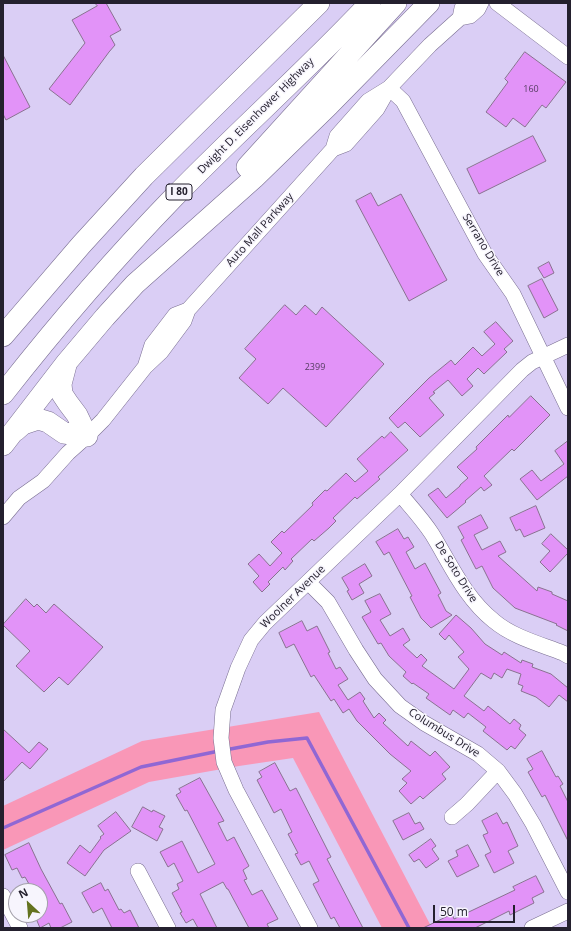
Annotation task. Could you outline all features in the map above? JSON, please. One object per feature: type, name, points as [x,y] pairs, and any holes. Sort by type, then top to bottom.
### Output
[{"type":"highway","points":[[3,336],[81,245],[144,176],[319,3]]},
{"type":"highway","name":"Dwight D. Eisenhower Highway","points":[[3,394],[62,320],[135,238],[180,191],[370,3]]},
{"type":"highway","points":[[174,250],[218,199],[396,3]]},
{"type":"highway","points":[[7,439],[67,362],[135,284],[254,178],[329,105],[429,3]]},
{"type":"highway","points":[[67,362],[61,384],[62,394],[77,416],[87,436]]},
{"type":"highway","points":[[7,439],[23,424],[38,419],[48,422],[64,433],[87,436]]},
{"type":"street","name":"Auto Mall Parkway","points":[[460,18],[462,8],[467,3]]},
{"type":"street","name":"Auto Mall Parkway","points":[[3,504],[19,498],[43,481],[68,453],[103,420],[145,367],[161,352],[184,321],[188,310],[333,149],[337,136],[368,101],[389,88],[430,45],[460,18],[470,16],[478,9],[481,3]]},
{"type":"street","points":[[497,3],[568,57]]},
{"type":"street","name":"Serrano Drive","points":[[389,88],[403,101],[485,254],[513,294],[568,408]]},
{"type":"street","name":"Woolner Avenue","points":[[310,928],[227,771],[224,762],[221,738],[223,710],[238,668],[251,640],[265,623],[400,494],[522,370],[531,363],[568,345]]},
{"type":"street","name":"De Soto Drive","points":[[400,494],[432,533],[463,588],[478,607],[494,622],[511,632],[568,656]]},
{"type":"street","name":"Auto Mall Parkway","points":[[3,518],[19,498]]},
{"type":"street","name":"Columbus Drive","points":[[308,582],[328,602],[375,679],[400,706],[424,723],[478,754],[498,771],[515,794],[533,824],[568,892]]},
{"type":"street","points":[[452,817],[467,804],[498,771]]},
{"type":"street","points":[[138,871],[168,928]]},
{"type":"street","points":[[3,896],[20,928]]},
{"type":"street","points":[[532,928],[568,911]]},
{"type":"shaded area","points":[[319,712],[432,928],[382,928],[293,758],[149,782],[3,850],[3,806],[142,741]]},
{"type":"building","points":[[95,3],[106,3],[121,30],[110,36],[115,45],[70,105],[49,89],[85,43],[72,20],[97,6]]},
{"type":"building","points":[[525,52],[566,82],[546,108],[542,105],[525,127],[513,118],[506,127],[486,112],[508,82],[505,79]]},
{"type":"building","points":[[3,55],[30,107],[6,120],[3,114]]},
{"type":"building","points":[[533,136],[546,161],[479,194],[467,169]]},
{"type":"building","points":[[371,193],[378,206],[401,194],[447,280],[409,301],[356,201]]},
{"type":"building","points":[[549,262],[554,273],[544,278],[538,268]]},
{"type":"building","points":[[542,279],[558,310],[544,318],[528,286]]},
{"type":"building","points":[[285,305],[296,315],[305,305],[316,315],[322,307],[384,364],[326,427],[283,388],[268,404],[239,378],[256,359],[245,349]]},
{"type":"building","points":[[496,322],[513,341],[504,349],[507,352],[484,374],[478,368],[467,379],[473,386],[462,396],[448,380],[433,392],[435,393],[429,398],[444,415],[420,437],[405,422],[398,428],[389,418],[429,378],[451,360],[455,365],[473,347],[482,356],[495,344],[484,332]]},
{"type":"building","points":[[531,396],[550,415],[514,451],[512,449],[484,476],[492,485],[484,491],[481,487],[447,518],[428,495],[438,488],[446,498],[460,486],[468,478],[457,467],[477,449],[476,447],[508,415],[509,417]]},
{"type":"building","points":[[391,432],[408,450],[378,477],[380,479],[357,499],[355,497],[333,518],[336,521],[314,541],[312,539],[291,559],[293,561],[285,570],[283,567],[268,582],[270,584],[262,592],[253,582],[259,576],[248,564],[259,554],[270,566],[282,553],[271,542],[282,531],[284,533],[313,505],[312,503],[325,490],[327,491],[346,473],[355,482],[368,471],[357,459],[382,436],[384,438]]},
{"type":"building","points":[[568,441],[568,476],[537,500],[520,479],[532,470],[541,481],[564,464],[555,451]]},
{"type":"building","points":[[536,506],[545,528],[524,537],[520,529],[516,531],[510,518]]},
{"type":"building","points":[[481,515],[488,528],[474,535],[482,550],[500,541],[506,552],[498,556],[537,591],[538,587],[552,592],[552,594],[568,601],[568,631],[556,625],[557,624],[515,608],[493,588],[482,566],[476,569],[461,540],[464,538],[458,527]]},
{"type":"building","points":[[398,529],[404,539],[408,537],[414,547],[406,552],[415,569],[425,563],[441,593],[438,595],[446,611],[452,615],[431,628],[421,618],[410,597],[412,596],[389,552],[384,555],[376,542]]},
{"type":"building","points":[[551,534],[568,550],[568,553],[550,572],[540,562],[550,551],[542,544]]},
{"type":"building","points":[[365,564],[372,576],[359,584],[364,593],[352,600],[347,591],[349,590],[342,578]]},
{"type":"building","points":[[380,594],[391,614],[380,620],[390,636],[403,628],[410,640],[403,645],[417,658],[421,654],[427,660],[422,666],[454,689],[469,669],[458,657],[464,652],[449,635],[445,640],[439,634],[456,615],[471,628],[485,644],[502,655],[504,652],[521,663],[522,660],[533,664],[532,667],[551,674],[568,688],[568,702],[559,695],[549,707],[536,697],[521,691],[523,686],[518,684],[521,674],[507,669],[502,678],[494,673],[491,679],[481,673],[464,696],[484,711],[488,706],[510,724],[514,719],[521,725],[519,729],[526,735],[515,749],[511,746],[507,750],[483,731],[486,727],[468,713],[464,718],[453,710],[450,715],[426,698],[429,694],[413,683],[412,684],[403,676],[406,672],[389,656],[381,643],[378,644],[362,617],[371,612],[365,601]]},
{"type":"building","points":[[26,599],[34,607],[37,604],[46,613],[54,604],[103,647],[68,685],[59,677],[44,692],[16,666],[30,651],[3,625]]},
{"type":"building","points":[[302,621],[307,631],[317,626],[330,652],[328,653],[336,669],[340,667],[348,679],[338,685],[348,700],[360,692],[365,699],[363,701],[374,718],[379,713],[386,720],[383,723],[408,746],[411,741],[430,756],[435,751],[450,767],[442,774],[446,779],[423,799],[420,796],[411,804],[399,791],[407,783],[402,779],[411,771],[390,754],[357,721],[349,709],[343,713],[334,699],[331,701],[314,675],[311,677],[294,644],[286,648],[279,633]]},
{"type":"building","points":[[3,729],[29,753],[39,742],[48,749],[30,769],[22,762],[3,782]]},
{"type":"building","points":[[542,751],[556,777],[558,776],[563,784],[560,786],[568,802],[568,841],[545,795],[542,797],[528,772],[533,769],[527,759]]},
{"type":"building","points":[[275,763],[290,791],[296,788],[331,857],[327,859],[363,928],[340,928],[334,917],[331,919],[313,884],[319,881],[309,861],[301,865],[295,854],[298,853],[288,834],[292,832],[281,809],[274,813],[257,780],[262,777],[259,772]]},
{"type":"building","points":[[200,778],[224,821],[218,823],[227,841],[234,837],[249,866],[243,870],[247,879],[244,880],[252,895],[262,890],[278,919],[267,924],[269,928],[249,928],[223,882],[200,894],[217,928],[198,928],[193,919],[186,923],[180,913],[182,912],[172,893],[179,889],[177,884],[183,881],[174,863],[168,867],[160,852],[182,841],[198,873],[215,864],[187,810],[185,811],[176,795],[181,792],[179,789]]},
{"type":"building","points":[[143,807],[152,812],[153,810],[165,816],[159,827],[163,829],[157,841],[132,827]]},
{"type":"building","points":[[116,812],[131,831],[104,850],[85,876],[67,863],[80,845],[90,853],[101,838],[100,837],[104,834],[98,826]]},
{"type":"building","points":[[409,813],[415,824],[420,822],[424,829],[403,840],[393,821]]},
{"type":"building","points":[[497,813],[503,824],[507,822],[518,846],[508,851],[514,863],[494,873],[485,855],[491,852],[483,835],[488,833],[482,821]]},
{"type":"building","points":[[431,839],[436,846],[432,849],[439,859],[426,868],[419,859],[414,862],[409,855]]},
{"type":"building","points":[[29,843],[60,904],[62,903],[72,922],[60,928],[51,928],[49,923],[40,928],[38,923],[48,923],[48,883],[28,883],[25,877],[22,878],[17,868],[12,870],[5,855]]},
{"type":"building","points":[[468,845],[479,866],[457,877],[448,861],[458,856],[456,851]]},
{"type":"building","points":[[536,876],[544,892],[532,898],[534,903],[510,915],[509,911],[475,928],[423,928],[452,914],[454,919],[515,890],[513,887]]},
{"type":"building","points":[[101,883],[105,891],[108,889],[119,910],[121,909],[124,913],[130,910],[139,928],[112,928],[102,908],[93,913],[82,893]]},
{"type":"waterway","points":[[225,750],[268,742],[307,738],[409,928]]},
{"type":"waterway","points":[[3,828],[141,767],[219,751]]}]
